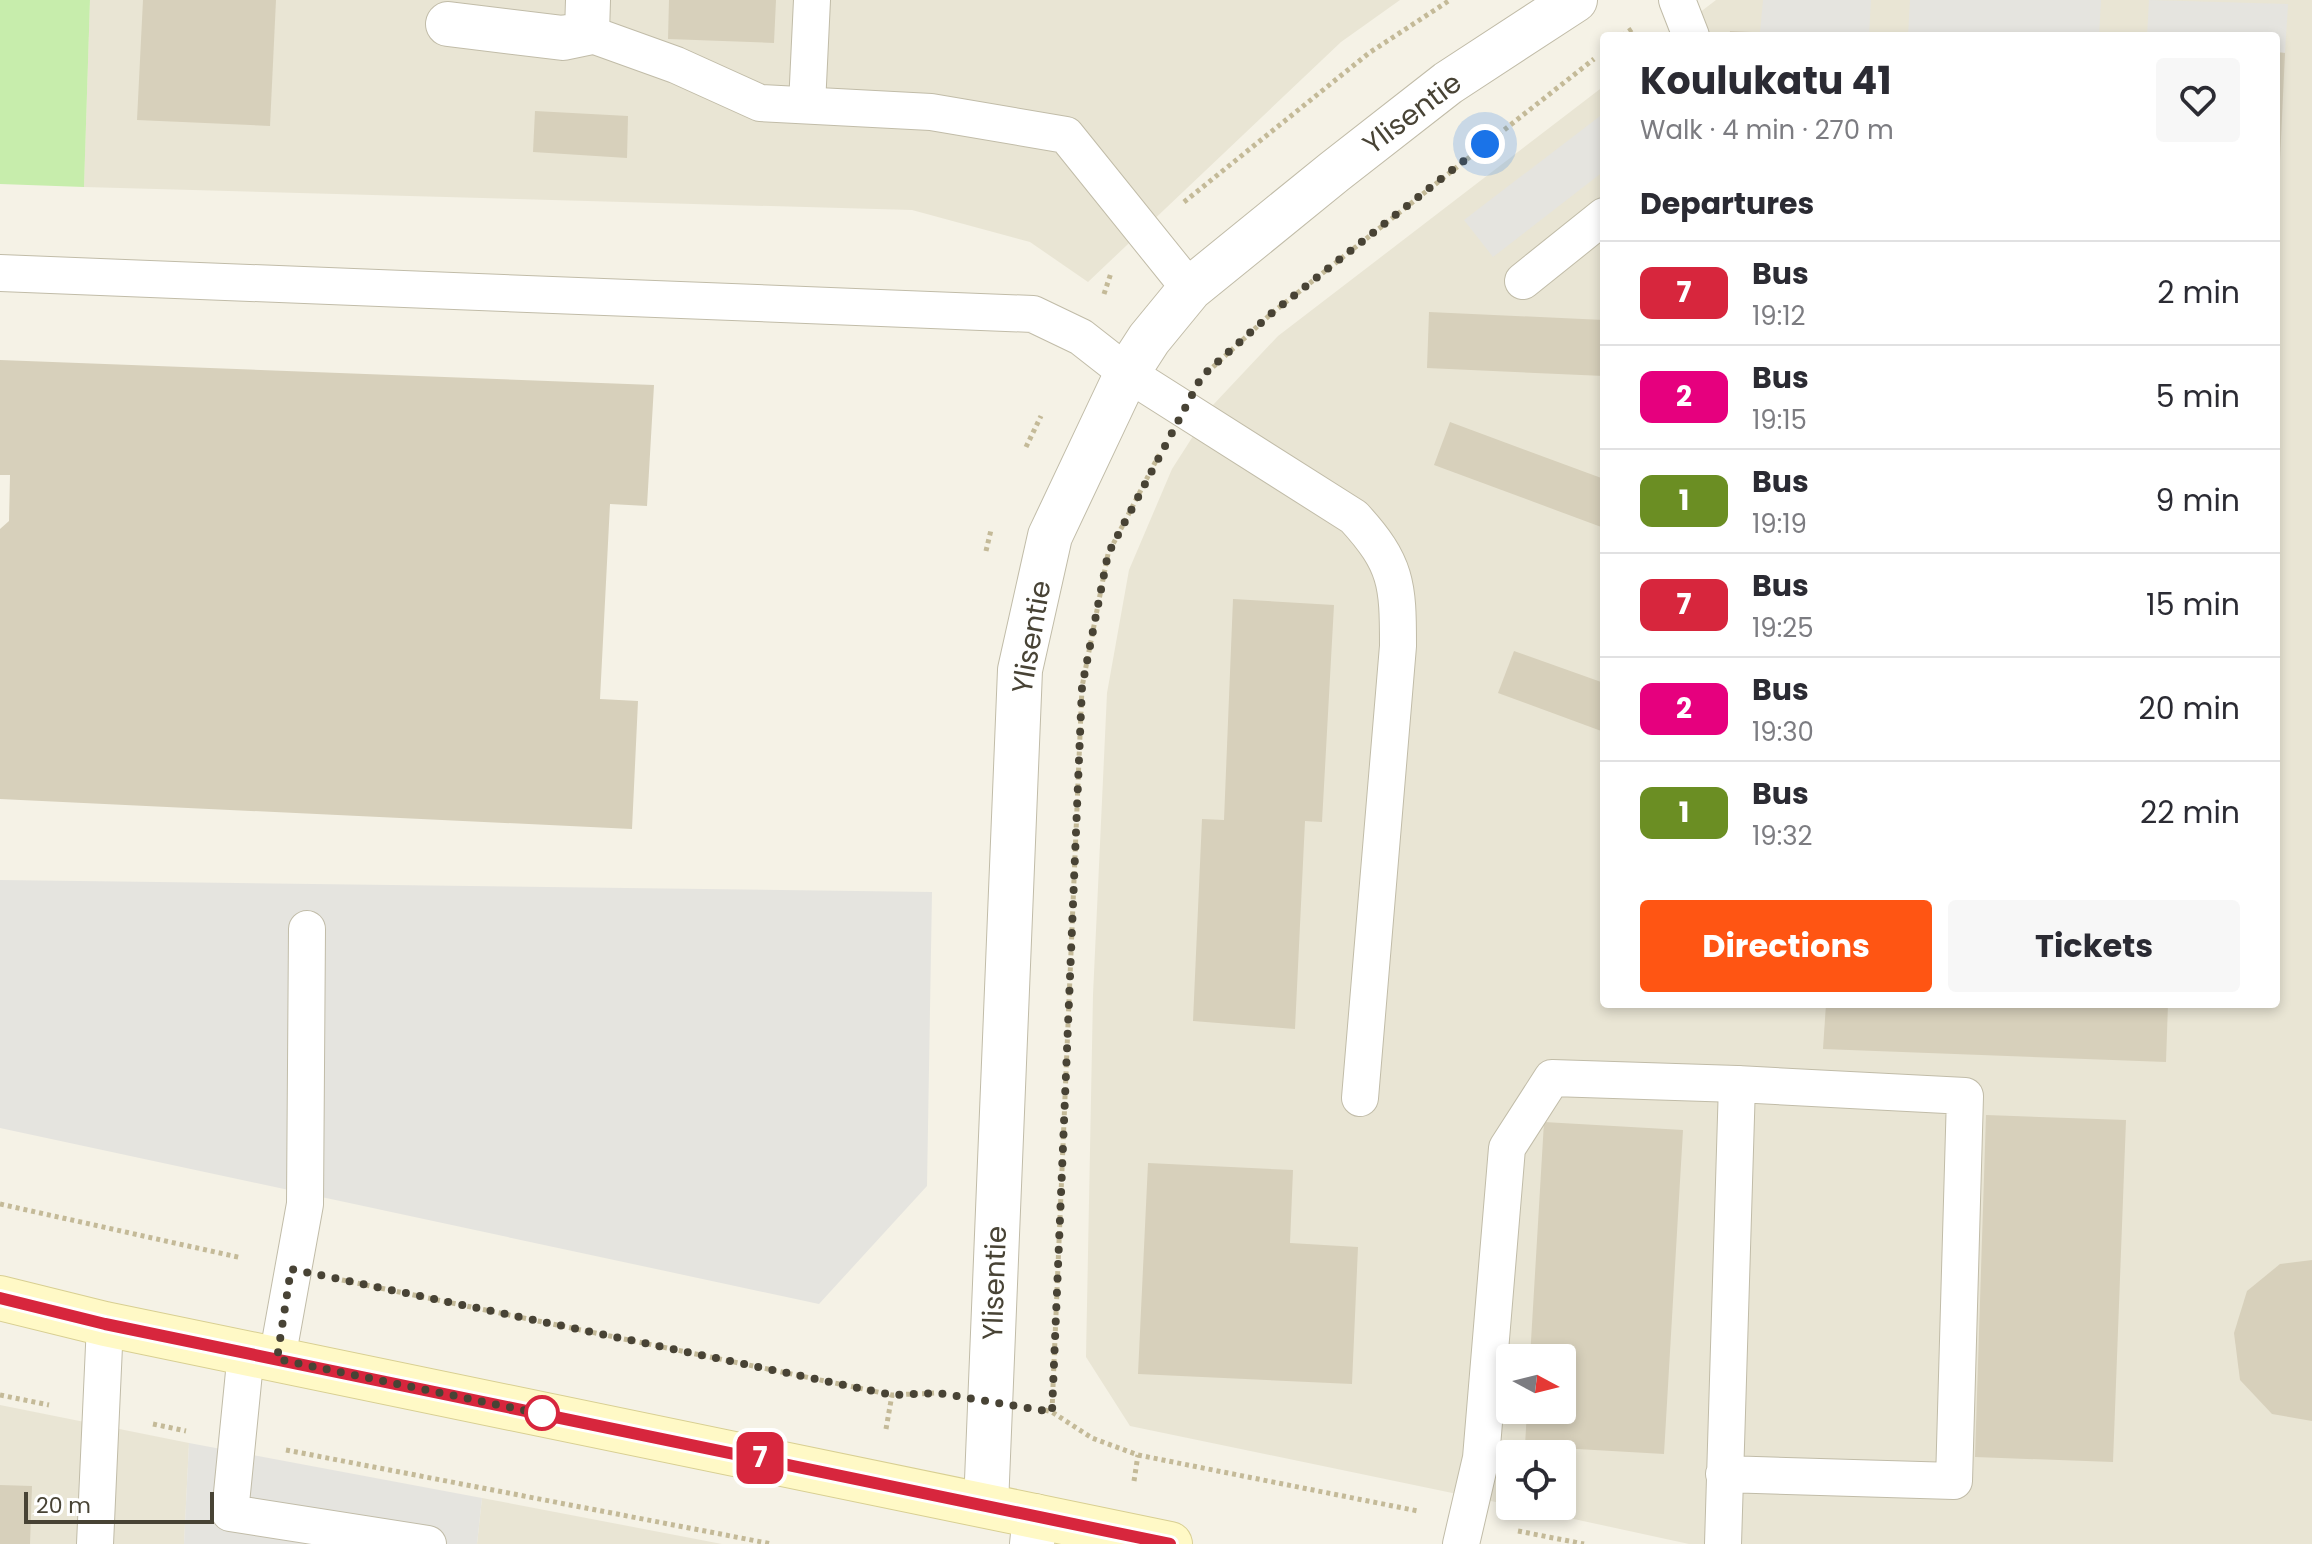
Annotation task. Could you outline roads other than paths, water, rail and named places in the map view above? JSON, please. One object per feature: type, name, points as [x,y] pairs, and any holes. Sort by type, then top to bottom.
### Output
[{"type":"street","name":"Ylisentie","points":[[986,1505],[1010,847],[1020,670],[1050,536],[1127,373],[1149,339],[1190,289],[1448,83],[1575,0]]},
{"type":"street","points":[[448,24],[563,38],[587,17]]},
{"type":"street","points":[[0,1298],[105,1324],[986,1505],[1034,1530],[1170,1544]]},
{"type":"lane","points":[[807,105],[812,0]]},
{"type":"lane","points":[[1677,0],[1689,32]]},
{"type":"lane","points":[[587,17],[676,65],[760,103],[931,112],[1066,135],[1190,289]]},
{"type":"lane","points":[[1523,281],[1600,219]]},
{"type":"lane","points":[[0,273],[1033,314],[1081,337],[1127,373],[1354,517],[1381,546],[1398,587],[1398,646],[1360,1098]]},
{"type":"lane","points":[[307,929],[305,1204],[291,1269],[236,1441],[230,1513],[428,1544]]},
{"type":"lane","points":[[1464,1532],[1481,1458],[1507,1148],[1552,1078],[1965,1096],[1954,1481],[1724,1474]]},
{"type":"lane","points":[[1723,1544],[1737,1084]]},
{"type":"lane","points":[[95,1544],[105,1324]]}]
